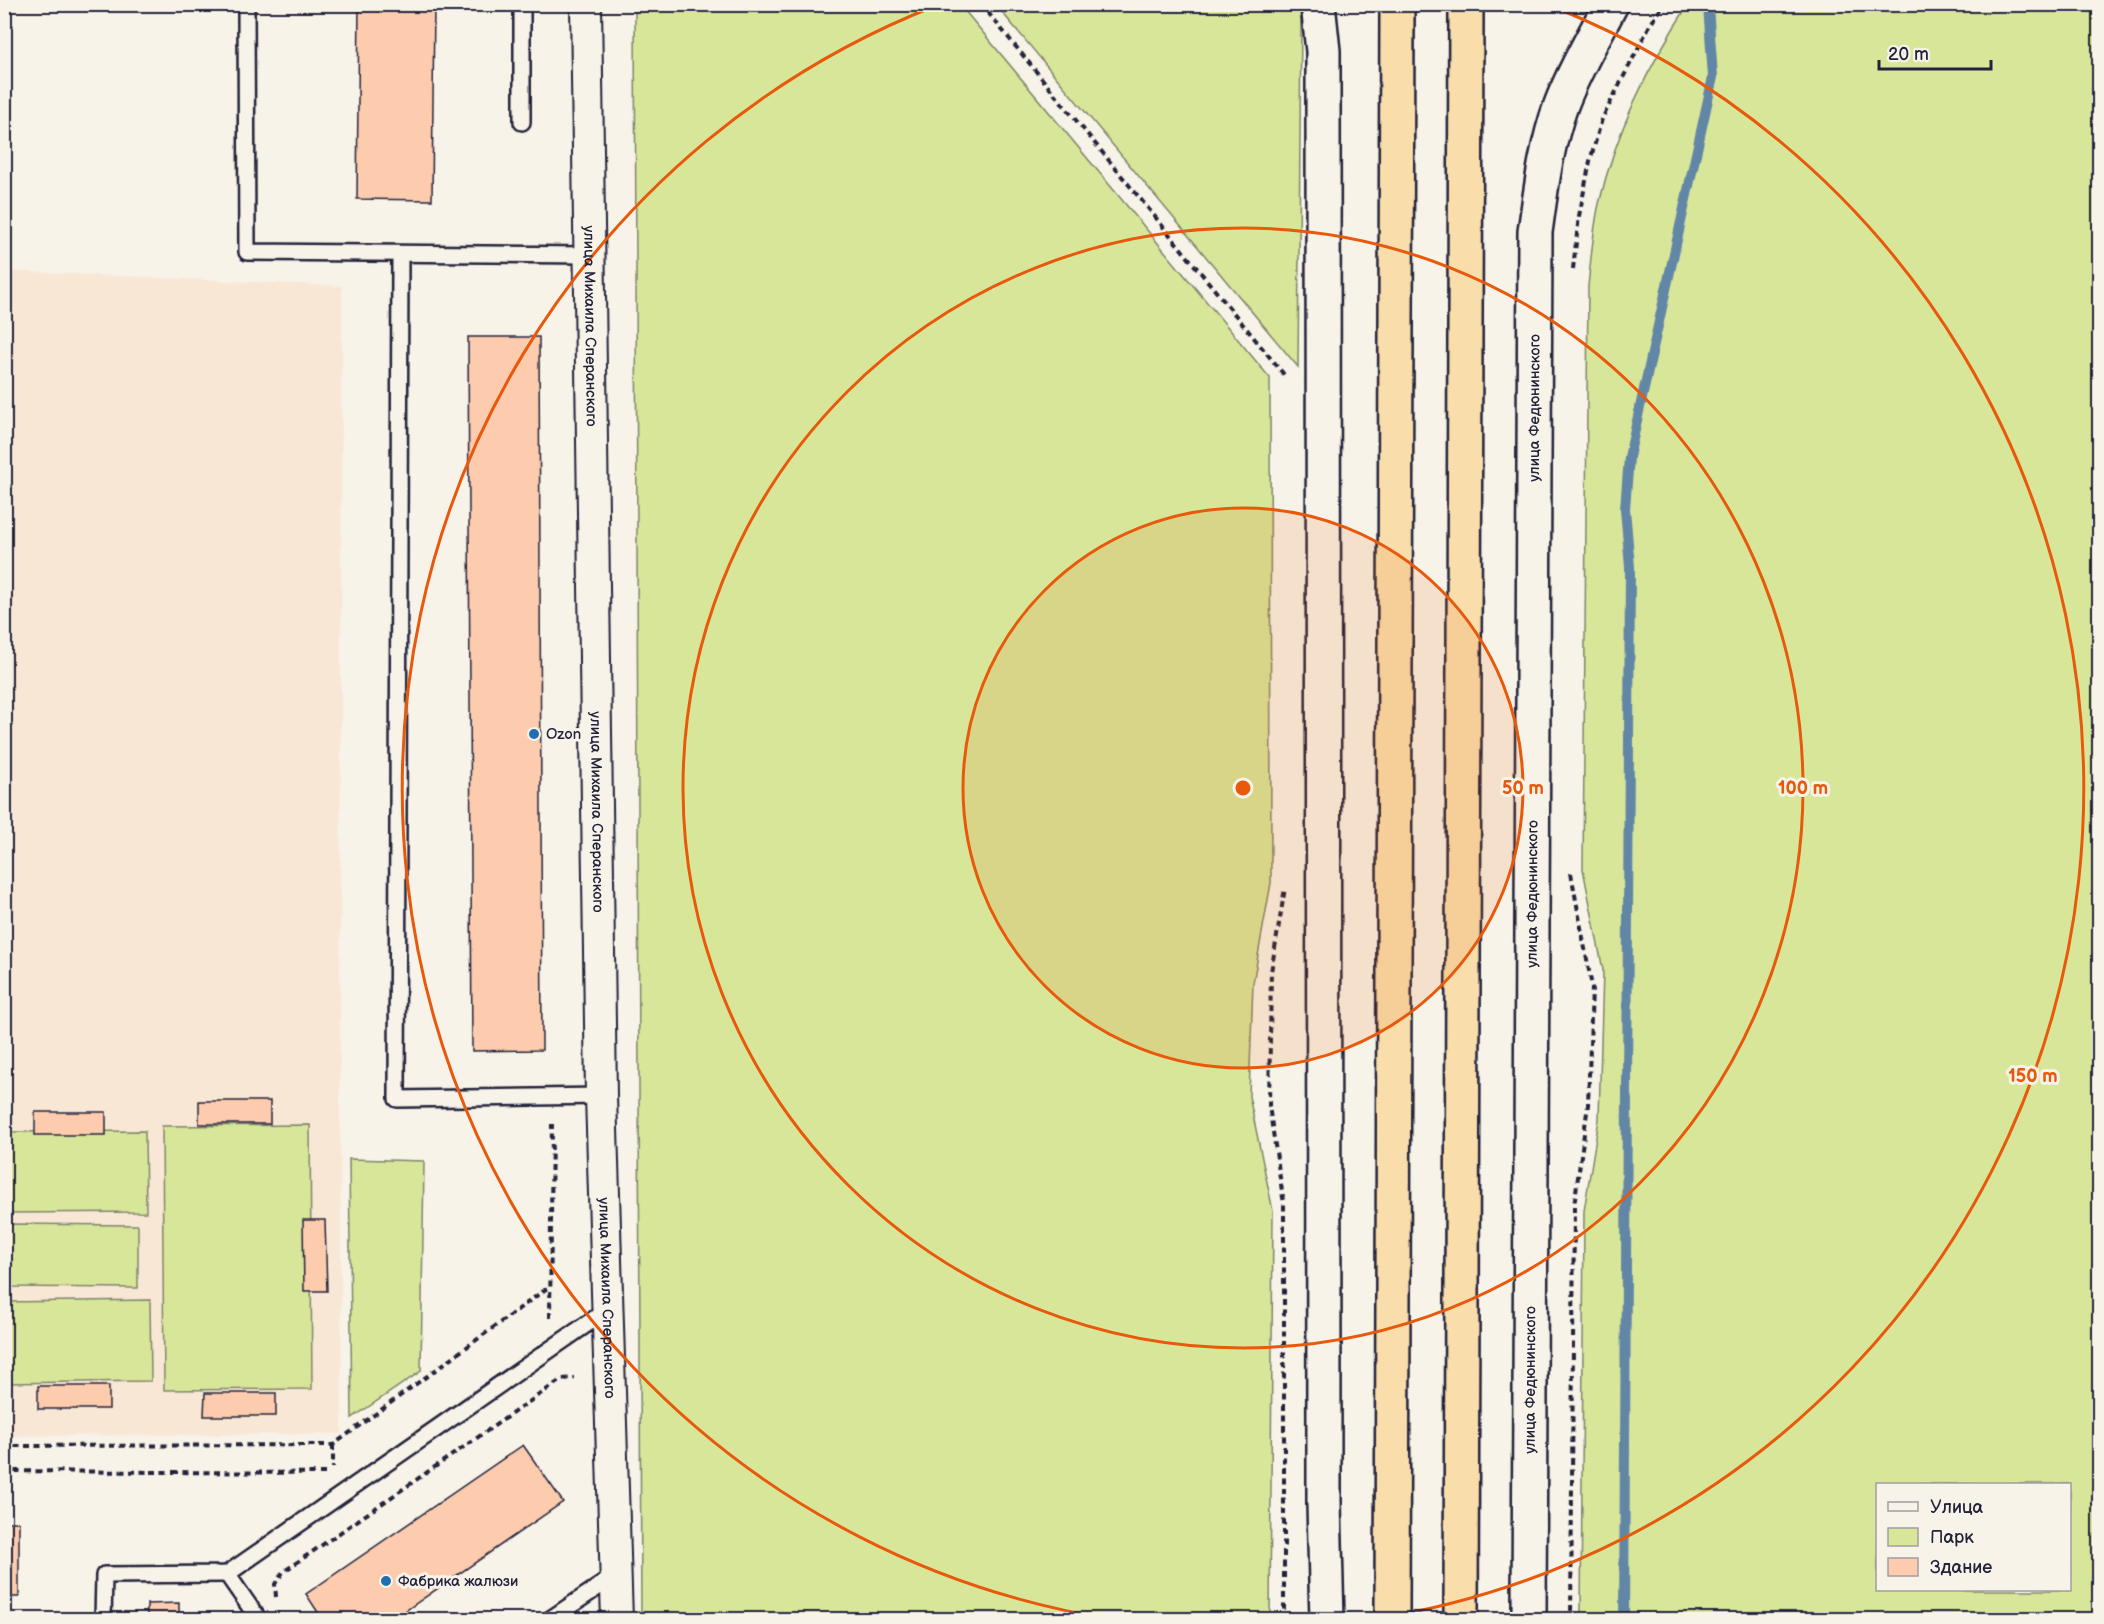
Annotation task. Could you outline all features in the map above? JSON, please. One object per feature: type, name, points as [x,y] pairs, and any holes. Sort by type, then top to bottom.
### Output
[{"type":"highway","points":[[1392,1620],[1397,4]]},
{"type":"highway","points":[[1461,1620],[1466,4]]},
{"type":"main road","points":[[1318,4],[1323,51],[1323,1504],[1327,1620]]},
{"type":"main road","name":"улица Федюнинского","points":[[1529,1620],[1535,232],[1545,161],[1561,104],[1611,4]]},
{"type":"street","name":"улица Михаила Сперанского","points":[[586,4],[601,1096],[616,1620]]},
{"type":"lane","points":[[246,4],[247,252],[591,255]]},
{"type":"lane","points":[[522,4],[522,122]]},
{"type":"lane","points":[[400,254],[397,1099],[601,1096]]},
{"type":"lane","points":[[103,1620],[104,1575],[227,1574],[608,1310]]},
{"type":"lane","points":[[227,1574],[259,1620]]},
{"type":"lane","points":[[549,1620],[616,1575]]},
{"type":"path","points":[[981,4],[1287,377]]},
{"type":"path","points":[[1573,271],[1586,183],[1602,119],[1650,25],[1664,4]]},
{"type":"path","points":[[1570,862],[1570,874],[1592,987],[1588,1105],[1574,1206],[1570,1620]]},
{"type":"path","points":[[1284,1620],[1284,1204],[1269,1106],[1271,972],[1287,878]]},
{"type":"path","points":[[552,1097],[550,1324],[538,1339],[562,1379]]},
{"type":"path","points":[[4,1446],[333,1445],[550,1286]]},
{"type":"path","points":[[276,1602],[275,1584],[283,1572],[562,1379],[579,1378]]},
{"type":"path","points":[[4,1471],[333,1473],[333,1445]]},
{"type":"shaded area","points":[[5,271],[342,286],[340,1083],[342,1434],[5,1436]]},
{"type":"green space","points":[[635,5],[960,5],[1270,378],[1271,883],[1253,983],[1249,1096],[1273,1211],[1270,1619],[641,1619]]},
{"type":"green space","points":[[996,5],[1298,5],[1301,19],[1298,367]]},
{"type":"green space","points":[[1688,5],[2099,5],[2099,1619],[1581,1619],[1584,1211],[1599,1119],[1603,970],[1583,869],[1588,286],[1597,214],[1614,151],[1635,100]]},
{"type":"green space","points":[[310,1125],[312,1389],[164,1390],[162,1126]]},
{"type":"green space","points":[[145,1131],[146,1212],[5,1213],[4,1132]]},
{"type":"green space","points":[[349,1159],[424,1161],[421,1371],[352,1418]]},
{"type":"green space","points":[[5,1224],[138,1225],[138,1288],[5,1287]]},
{"type":"green space","points":[[150,1300],[151,1381],[5,1383],[5,1302]]},
{"type":"building","points":[[359,4],[434,4],[432,200],[357,199]]},
{"type":"building","points":[[468,337],[539,337],[542,1050],[472,1051]]},
{"type":"building","points":[[199,1101],[270,1101],[270,1124],[199,1124]]},
{"type":"building","points":[[35,1112],[106,1112],[106,1135],[35,1135]]},
{"type":"building","points":[[303,1220],[325,1220],[327,1291],[304,1291]]},
{"type":"building","points":[[38,1386],[109,1386],[109,1409],[38,1409]]},
{"type":"building","points":[[205,1393],[276,1393],[276,1416],[204,1416]]},
{"type":"building","points":[[523,1445],[563,1502],[392,1620],[323,1620],[306,1594]]},
{"type":"building","points":[[4,1522],[19,1522],[19,1597],[4,1597]]},
{"type":"building","points":[[179,1603],[179,1620],[147,1620],[147,1604]]},
{"type":"waterway","points":[[1624,1620],[1630,567],[1625,509],[1629,457],[1713,77],[1708,5]]},
{"type":"place","name":"Ozon","points":[[534,734]]},
{"type":"place","name":"Фабрика жалюзи","points":[[386,1581]]}]
